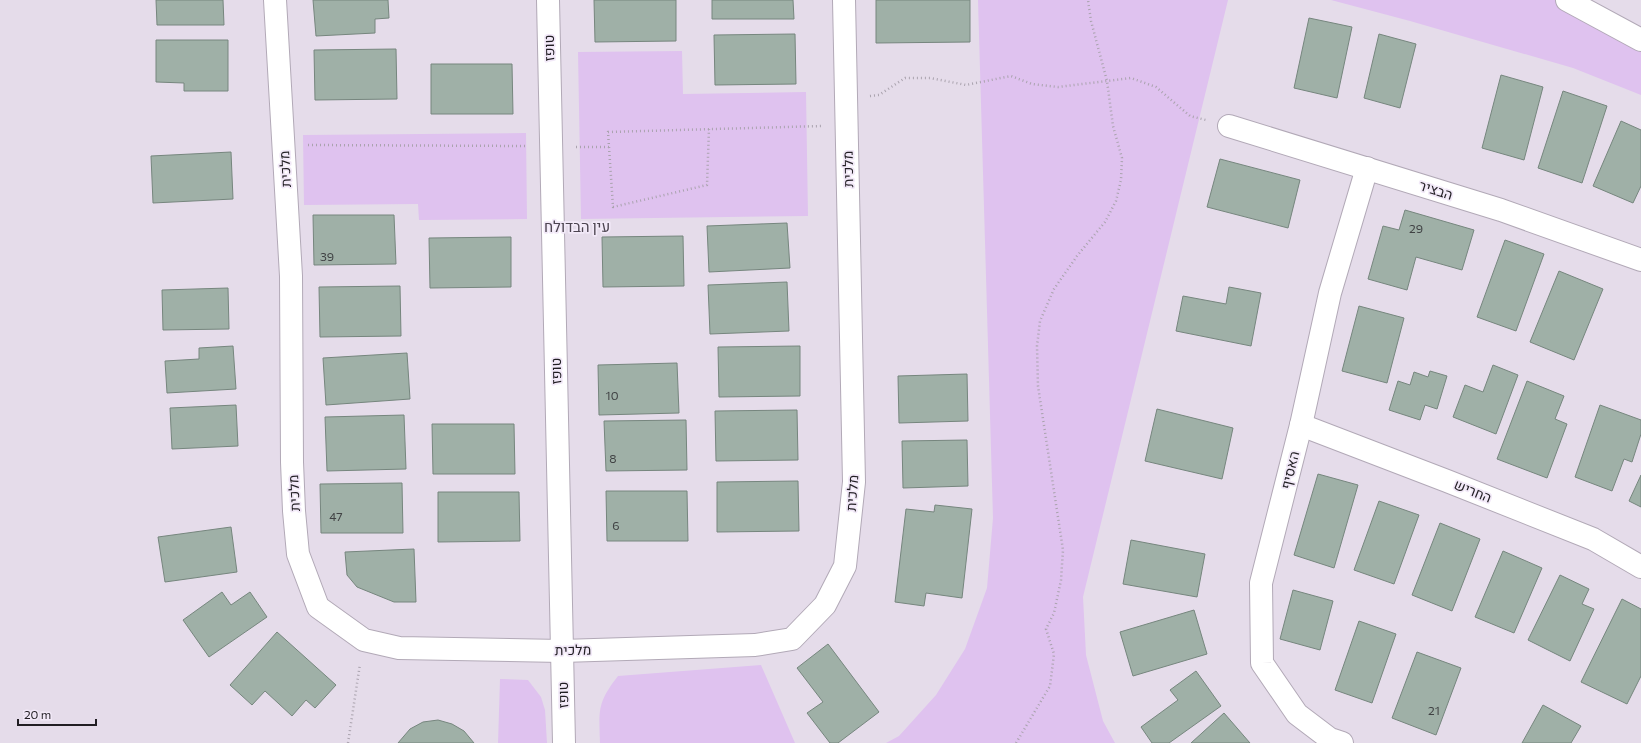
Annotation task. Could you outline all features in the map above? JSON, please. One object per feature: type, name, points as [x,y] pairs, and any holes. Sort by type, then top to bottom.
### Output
[{"type":"street","name":"מלכית","points":[[274,0],[291,276],[292,462],[298,554],[318,606],[364,640],[399,648],[562,651],[755,645],[792,639],[825,605],[842,573],[845,566],[854,482],[844,0]]},
{"type":"street","name":"טופז","points":[[548,0],[564,743]]},
{"type":"street","points":[[1567,0],[1641,40]]},
{"type":"street","name":"הבציר","points":[[1229,126],[1501,210],[1641,260]]},
{"type":"street","name":"האסיף","points":[[1342,743],[1330,739],[1297,714],[1262,663],[1261,583],[1301,425],[1330,293],[1367,168]]},
{"type":"street","name":"החריש","points":[[1301,425],[1593,539],[1641,567]]},
{"type":"path","points":[[1016,743],[1050,686],[1054,654],[1046,628],[1054,613],[1061,580],[1063,550],[1051,480],[1038,386],[1037,346],[1040,321],[1054,289],[1077,256],[1105,222],[1116,201],[1122,180],[1122,158],[1113,126],[1107,81],[1091,21],[1088,0]]},
{"type":"path","points":[[846,99],[879,95],[906,78],[930,78],[966,85],[1011,76],[1032,84],[1058,87],[1131,78],[1156,87],[1190,116],[1229,126]]},
{"type":"path","points":[[609,147],[612,207],[707,185],[709,129]]},
{"type":"path","points":[[348,743],[364,640]]},
{"type":"shaded area","points":[[978,0],[1228,0],[1083,597],[1086,655],[1103,721],[1115,743],[886,743],[899,736],[936,695],[965,649],[987,588],[993,518]]},
{"type":"shaded area","points":[[1331,0],[1557,0],[1641,42],[1641,95],[1573,68]]},
{"type":"shaded area","points":[[682,51],[683,94],[806,92],[808,216],[581,219],[578,52]]},
{"type":"shaded area","points":[[526,133],[527,219],[419,220],[418,204],[304,205],[303,135]]},
{"type":"shaded area","points":[[761,665],[795,743],[600,743],[599,722],[601,707],[606,693],[618,676]]},
{"type":"shaded area","points":[[500,679],[528,680],[541,697],[545,710],[547,743],[498,743]]},
{"type":"building","points":[[156,0],[223,0],[224,25],[157,25]]},
{"type":"building","points":[[313,0],[388,0],[389,18],[375,19],[375,33],[316,36]]},
{"type":"building","points":[[594,0],[676,0],[676,41],[595,42]]},
{"type":"building","points":[[712,0],[793,0],[794,19],[712,19]]},
{"type":"building","points":[[876,0],[970,0],[970,42],[876,43]]},
{"type":"building","points":[[1309,18],[1352,27],[1337,98],[1294,88]]},
{"type":"building","points":[[795,34],[796,84],[715,85],[714,35]]},
{"type":"building","points":[[1379,34],[1416,44],[1400,108],[1364,98]]},
{"type":"building","points":[[156,40],[228,40],[228,91],[184,91],[184,83],[156,82]]},
{"type":"building","points":[[396,49],[397,99],[315,100],[314,50]]},
{"type":"building","points":[[431,64],[512,64],[513,114],[431,114]]},
{"type":"building","points":[[1501,75],[1543,87],[1524,160],[1482,148]]},
{"type":"building","points":[[1563,91],[1607,106],[1582,183],[1538,168]]},
{"type":"building","points":[[1621,121],[1641,130],[1641,186],[1633,203],[1593,186]]},
{"type":"building","points":[[231,152],[233,199],[153,203],[151,156]]},
{"type":"building","points":[[1220,159],[1300,180],[1288,228],[1207,207]]},
{"type":"building","points":[[1405,210],[1474,230],[1462,270],[1416,257],[1407,290],[1368,279],[1383,226],[1399,230]]},
{"type":"building","points":[[313,215],[394,215],[396,264],[314,265]]},
{"type":"building","points":[[787,223],[790,268],[709,272],[707,226]]},
{"type":"building","points":[[683,236],[684,286],[603,287],[602,237]]},
{"type":"building","points":[[511,237],[511,287],[430,288],[429,238]]},
{"type":"building","points":[[1505,240],[1544,254],[1516,331],[1477,317]]},
{"type":"building","points":[[1559,271],[1603,289],[1574,360],[1530,342]]},
{"type":"building","points":[[787,282],[789,331],[710,334],[708,285]]},
{"type":"building","points":[[400,286],[401,336],[320,337],[319,287]]},
{"type":"building","points":[[1229,287],[1261,293],[1251,346],[1176,331],[1183,296],[1226,304]]},
{"type":"building","points":[[228,288],[229,329],[163,330],[162,290]]},
{"type":"building","points":[[1359,306],[1404,318],[1387,383],[1342,371]]},
{"type":"building","points":[[233,346],[236,389],[167,393],[165,361],[199,359],[199,348]]},
{"type":"building","points":[[800,346],[800,396],[719,397],[718,347]]},
{"type":"building","points":[[407,353],[410,399],[326,405],[323,358]]},
{"type":"building","points":[[677,363],[679,413],[599,415],[598,365]]},
{"type":"building","points":[[1493,365],[1518,375],[1496,434],[1453,417],[1465,385],[1483,392]]},
{"type":"building","points":[[1430,371],[1447,376],[1437,409],[1425,405],[1420,420],[1389,410],[1398,381],[1410,385],[1414,372],[1428,377]]},
{"type":"building","points":[[967,374],[968,421],[899,423],[898,376]]},
{"type":"building","points":[[1527,381],[1564,396],[1555,419],[1567,424],[1547,478],[1497,459]]},
{"type":"building","points":[[236,405],[238,446],[172,449],[170,408]]},
{"type":"building","points":[[1600,405],[1641,420],[1641,434],[1632,462],[1624,459],[1612,491],[1575,477]]},
{"type":"building","points":[[1157,409],[1233,428],[1222,479],[1145,461]]},
{"type":"building","points":[[797,410],[798,460],[716,461],[715,411]]},
{"type":"building","points":[[404,415],[406,469],[327,471],[325,417]]},
{"type":"building","points":[[686,420],[687,470],[606,471],[604,421]]},
{"type":"building","points":[[432,424],[514,424],[515,474],[433,474]]},
{"type":"building","points":[[967,440],[968,486],[903,488],[902,441]]},
{"type":"building","points":[[1318,474],[1358,485],[1334,568],[1294,555]]},
{"type":"building","points":[[1641,475],[1641,507],[1629,501]]},
{"type":"building","points":[[798,481],[799,531],[717,532],[717,482]]},
{"type":"building","points":[[402,483],[403,533],[321,533],[320,484]]},
{"type":"building","points":[[606,491],[687,491],[688,541],[607,541]]},
{"type":"building","points":[[438,492],[519,492],[520,541],[438,542]]},
{"type":"building","points":[[1379,501],[1419,515],[1394,584],[1354,570]]},
{"type":"building","points":[[935,505],[972,509],[962,598],[926,593],[924,606],[895,602],[906,509],[934,512]]},
{"type":"building","points":[[1440,523],[1480,539],[1452,611],[1412,595]]},
{"type":"building","points":[[231,527],[237,572],[165,582],[158,537]]},
{"type":"building","points":[[1131,540],[1205,554],[1197,597],[1123,584]]},
{"type":"building","points":[[414,549],[416,602],[394,602],[357,587],[347,575],[345,552]]},
{"type":"building","points":[[1503,551],[1542,568],[1514,633],[1475,617]]},
{"type":"building","points":[[1560,575],[1589,589],[1582,604],[1594,609],[1570,661],[1528,640]]},
{"type":"building","points":[[1293,590],[1333,601],[1320,650],[1280,639]]},
{"type":"building","points":[[222,592],[231,605],[250,592],[267,617],[209,657],[183,620]]},
{"type":"building","points":[[1622,599],[1641,609],[1641,676],[1627,704],[1581,682]]},
{"type":"building","points":[[1194,610],[1207,654],[1133,676],[1120,632]]},
{"type":"building","points":[[1359,621],[1396,634],[1372,703],[1335,690]]},
{"type":"building","points":[[277,632],[336,685],[315,708],[306,700],[292,716],[265,691],[252,705],[230,685]]},
{"type":"building","points":[[828,644],[879,712],[838,743],[830,743],[807,713],[823,702],[797,668]]},
{"type":"building","points":[[1417,652],[1461,668],[1436,735],[1392,718]]},
{"type":"building","points":[[1196,671],[1221,706],[1169,743],[1152,743],[1141,727],[1178,700],[1170,690]]},
{"type":"building","points":[[1543,705],[1581,726],[1571,743],[1522,743]]},
{"type":"building","points":[[1224,713],[1250,743],[1191,743]]},
{"type":"building","points":[[438,720],[452,724],[464,731],[474,743],[398,743],[410,729],[423,722]]},
{"type":"district","name":"עין הבדולח","points":[[577,227]]}]
